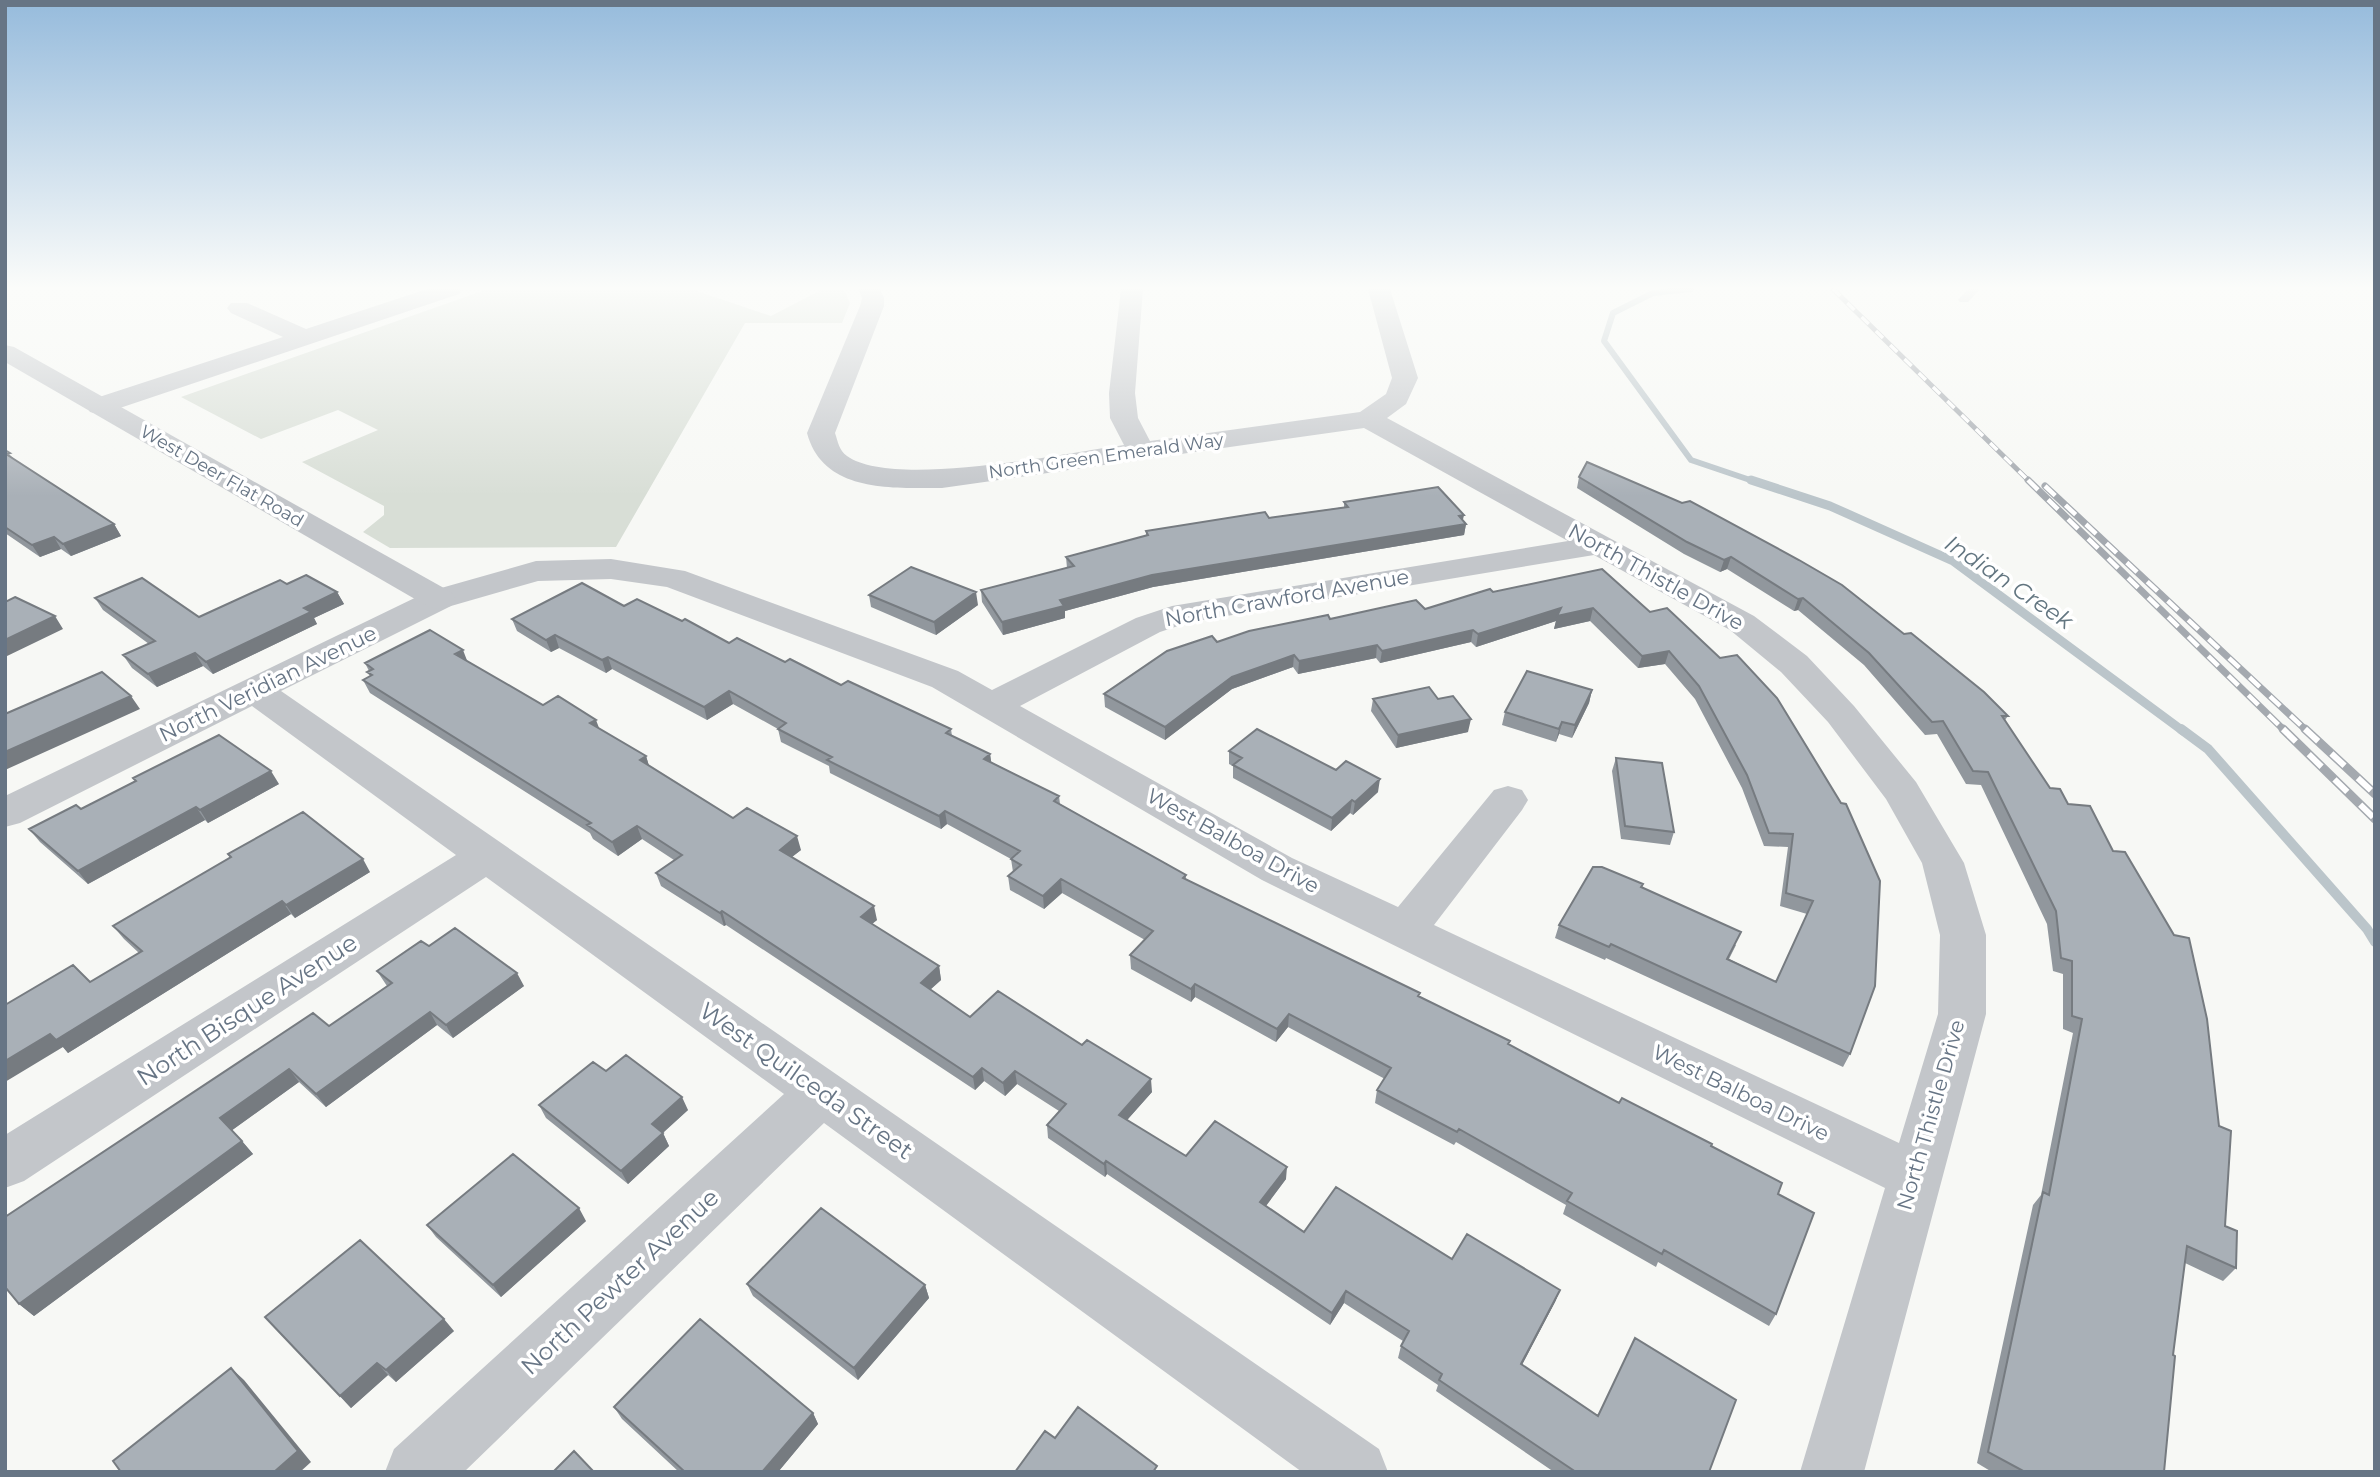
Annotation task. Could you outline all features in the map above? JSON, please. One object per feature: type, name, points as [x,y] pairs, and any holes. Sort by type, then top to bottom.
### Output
[{"type":"street","name":"West Deer Flat Road","points":[[15,358],[439,599]]},
{"type":"street","points":[[99,406],[245,358]]},
{"type":"street","name":"North Green Emerald Way","points":[[851,358],[821,433],[827,453],[844,467],[892,479],[942,479],[1368,419]]},
{"type":"street","points":[[1125,358],[1122,393],[1124,418],[1141,450]]},
{"type":"street","points":[[1368,419],[1397,398],[1405,378],[1399,358]]},
{"type":"street","name":"North Thistle Drive","points":[[1368,419],[1742,623],[1794,664],[1841,714],[1902,792],[1943,863],[1963,935],[1962,1014],[1832,1472]]},
{"type":"street","name":"North Crawford Avenue","points":[[993,705],[1148,625],[1184,613],[1600,545]]},
{"type":"street","name":"West Balboa Drive","points":[[536,571],[611,569],[673,578],[945,679],[1278,869],[1914,1176]]},
{"type":"street","name":"North Veridian Avenue","points":[[5,813],[439,599],[536,571]]},
{"type":"street","name":"West Quilceda Street","points":[[256,691],[1352,1471]]},
{"type":"street","points":[[1405,930],[1508,800]]},
{"type":"street","name":"North Bisque Avenue","points":[[5,1164],[488,855]]},
{"type":"street","name":"North Pewter Avenue","points":[[418,1472],[822,1093]]},
{"type":"shaded area","points":[[292,358],[725,358],[616,547],[390,548],[363,532],[384,515],[384,506],[302,462],[378,430],[338,410],[261,439],[181,397]]},
{"type":"building","points":[[5,450],[10,453],[6,454],[114,524],[63,544],[54,537],[32,545],[5,527]]},
{"type":"building","points":[[1587,462],[1682,503],[1690,501],[1842,585],[1904,634],[1911,633],[1984,692],[2008,716],[2002,716],[2050,788],[2060,789],[2068,804],[2090,806],[2113,851],[2125,852],[2174,935],[2189,938],[2207,1019],[2219,1126],[2231,1131],[2225,1226],[2237,1231],[2236,1268],[2187,1246],[2173,1355],[2164,1472],[2025,1472],[1988,1452],[2043,1192],[2049,1195],[2082,1019],[2072,1016],[2072,961],[2061,958],[2056,911],[1988,772],[1973,771],[1943,721],[1932,722],[1869,653],[1803,598],[1798,599],[1731,557],[1724,560],[1687,542],[1579,477]]},
{"type":"building","points":[[1438,487],[1464,515],[1459,516],[1466,524],[1152,575],[1060,600],[1064,606],[1002,622],[981,590],[1074,566],[1066,557],[1148,535],[1146,531],[1265,512],[1269,518],[1348,507],[1344,502]]},
{"type":"building","points":[[911,567],[976,592],[934,622],[869,595]]},
{"type":"building","points":[[1602,569],[1650,612],[1667,608],[1720,658],[1737,655],[1777,698],[1841,803],[1846,804],[1880,881],[1875,986],[1850,1054],[1611,944],[1609,947],[1559,925],[1593,867],[1602,867],[1741,932],[1727,959],[1776,982],[1813,901],[1786,893],[1793,834],[1769,833],[1747,775],[1699,686],[1669,651],[1642,656],[1593,608],[1557,616],[1561,608],[1478,634],[1473,630],[1382,651],[1377,645],[1299,661],[1294,655],[1232,677],[1165,727],[1104,694],[1167,651],[1212,636],[1217,642],[1249,631],[1328,615],[1330,619],[1416,600],[1425,609],[1490,589],[1493,592]]},
{"type":"building","points":[[306,575],[337,592],[304,608],[311,612],[206,662],[195,653],[148,674],[123,655],[155,641],[95,598],[142,578],[199,617],[280,580],[287,584]]},
{"type":"building","points":[[582,583],[624,606],[637,599],[682,621],[685,619],[729,643],[737,638],[785,662],[790,659],[841,685],[848,681],[951,729],[946,733],[990,754],[984,759],[1059,796],[1054,801],[1186,875],[1183,878],[1420,993],[1418,996],[1510,1041],[1508,1044],[1619,1103],[1622,1098],[1782,1183],[1778,1194],[1814,1213],[1776,1314],[1664,1250],[1662,1254],[1567,1201],[1572,1193],[1459,1129],[1457,1132],[1377,1090],[1391,1068],[1289,1014],[1277,1029],[1195,984],[1191,989],[1130,955],[1153,931],[1061,879],[1043,896],[1008,876],[1021,865],[1011,859],[1020,851],[945,811],[939,816],[827,760],[832,757],[778,729],[786,723],[729,691],[704,707],[608,657],[602,660],[555,635],[546,640],[512,619]]},
{"type":"building","points":[[15,597],[55,616],[5,640],[5,602]]},
{"type":"building","points":[[430,630],[463,650],[455,654],[543,705],[558,696],[596,720],[590,723],[646,756],[640,760],[733,818],[747,808],[797,836],[780,850],[874,906],[861,917],[939,966],[921,983],[970,1017],[998,991],[1082,1045],[1087,1040],[1151,1079],[1119,1115],[1186,1156],[1215,1121],[1287,1167],[1260,1202],[1304,1232],[1336,1187],[1452,1259],[1467,1234],[1560,1290],[1521,1364],[1598,1416],[1635,1338],[1736,1400],[1709,1472],[1576,1472],[1439,1380],[1442,1374],[1401,1346],[1409,1331],[1346,1291],[1332,1313],[1106,1161],[1104,1164],[1047,1125],[1066,1104],[1015,1071],[1003,1083],[982,1068],[973,1077],[722,911],[720,913],[656,873],[682,855],[637,826],[612,842],[587,825],[591,823],[363,680],[372,675],[367,672],[373,669],[365,663]]},
{"type":"building","points":[[1527,671],[1592,690],[1575,725],[1562,722],[1559,729],[1505,712]]},
{"type":"building","points":[[102,672],[131,696],[5,752],[5,714]]},
{"type":"building","points":[[1429,687],[1438,699],[1453,696],[1471,719],[1398,735],[1373,699]]},
{"type":"building","points":[[1257,729],[1336,770],[1346,761],[1380,779],[1332,818],[1233,765],[1242,758],[1229,751]]},
{"type":"building","points":[[219,735],[271,771],[200,810],[196,807],[78,871],[29,829],[76,805],[81,809],[136,781],[133,778]]},
{"type":"building","points":[[1616,758],[1662,763],[1674,832],[1625,826]]},
{"type":"building","points":[[303,812],[363,859],[286,905],[282,901],[56,1040],[50,1034],[5,1061],[5,1005],[73,965],[90,982],[142,951],[113,926],[231,857],[228,854]]},
{"type":"building","points":[[455,928],[517,973],[446,1025],[430,1012],[316,1094],[289,1069],[220,1118],[242,1141],[19,1304],[5,1287],[5,1217],[313,1013],[329,1026],[392,983],[377,971],[421,941],[429,946]]},
{"type":"building","points":[[626,1055],[682,1097],[652,1124],[663,1133],[621,1171],[539,1105],[593,1062],[606,1071]]},
{"type":"building","points":[[513,1154],[579,1208],[493,1285],[427,1225]]},
{"type":"building","points":[[821,1208],[925,1285],[854,1368],[747,1284]]},
{"type":"building","points":[[360,1240],[444,1319],[386,1370],[377,1363],[340,1396],[265,1317]]},
{"type":"building","points":[[700,1319],[813,1413],[762,1472],[685,1472],[614,1407]]},
{"type":"building","points":[[231,1368],[298,1451],[274,1472],[121,1472],[113,1461]]},
{"type":"building","points":[[1078,1407],[1157,1466],[1153,1472],[1015,1472],[1045,1431],[1055,1438]]},
{"type":"building","points":[[574,1451],[594,1472],[553,1472]]},
{"type":"waterway","name":"Indian Creek","points":[[1616,358],[1691,460],[1756,482]]},
{"type":"waterway","name":"Indian Creek","points":[[1751,480],[1830,506],[1953,561],[2183,731]]},
{"type":"waterway","name":"Indian Creek","points":[[2181,729],[2208,749],[2367,929],[2375,942]]},
{"type":"railway","points":[[1903,358],[2030,482]]},
{"type":"railway","points":[[2028,480],[2285,731]]},
{"type":"railway","points":[[2045,486],[2307,731]]},
{"type":"railway","points":[[2283,729],[2375,819]]},
{"type":"railway","points":[[2305,729],[2375,794]]}]
